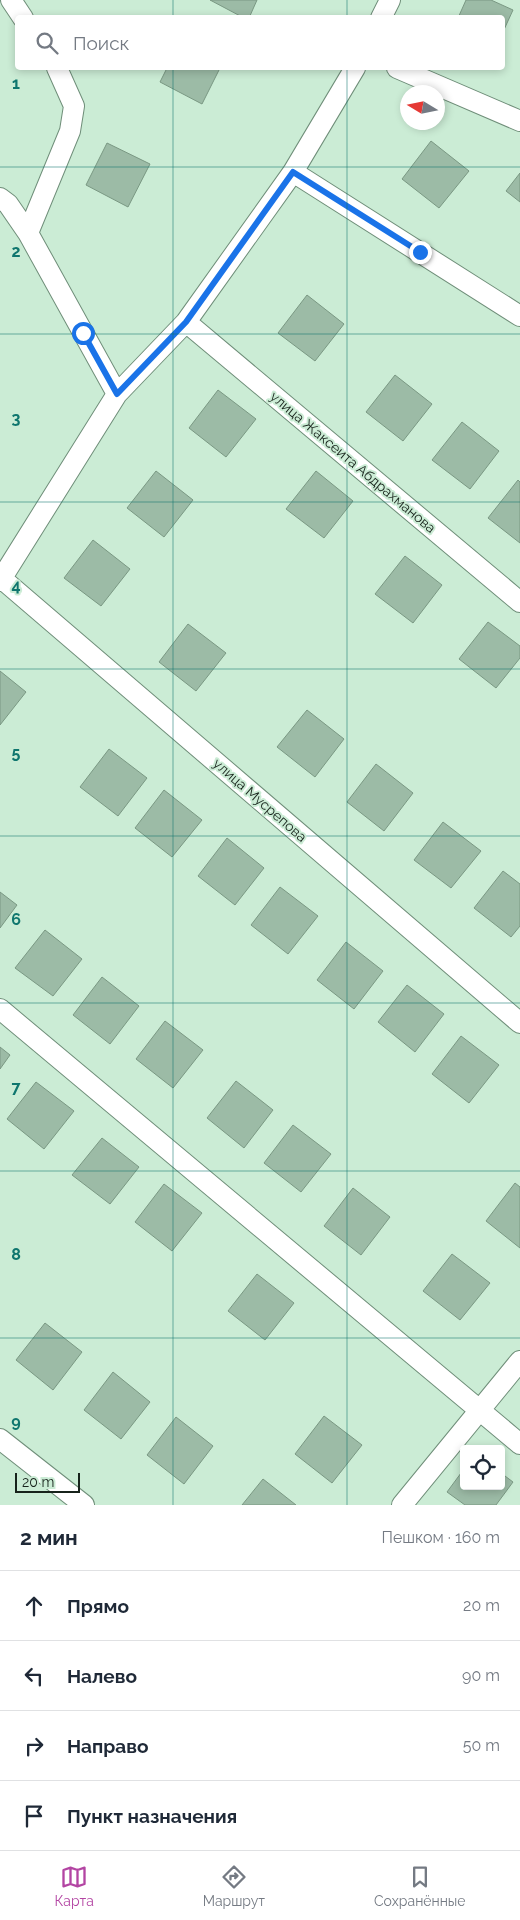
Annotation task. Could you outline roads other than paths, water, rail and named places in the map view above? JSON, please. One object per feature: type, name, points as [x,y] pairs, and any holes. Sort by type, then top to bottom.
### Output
[{"type":"street","points":[[11,0],[21,15]]},
{"type":"street","points":[[382,15],[390,0]]},
{"type":"street","points":[[28,232],[70,131],[74,106],[58,70]]},
{"type":"street","points":[[0,579],[117,394],[186,322],[293,172],[354,70]]},
{"type":"street","points":[[402,70],[520,121]]},
{"type":"street","points":[[293,172],[520,316]]},
{"type":"street","points":[[0,198],[8,204],[28,232],[117,394]]},
{"type":"street","name":"улица Жаксеита Абдрахманова","points":[[186,322],[520,602]]},
{"type":"street","name":"улица Мусрепова","points":[[0,579],[520,1023]]},
{"type":"street","points":[[0,1009],[520,1444]]},
{"type":"street","points":[[402,1505],[520,1361]]},
{"type":"street","points":[[0,1439],[84,1505]]}]
